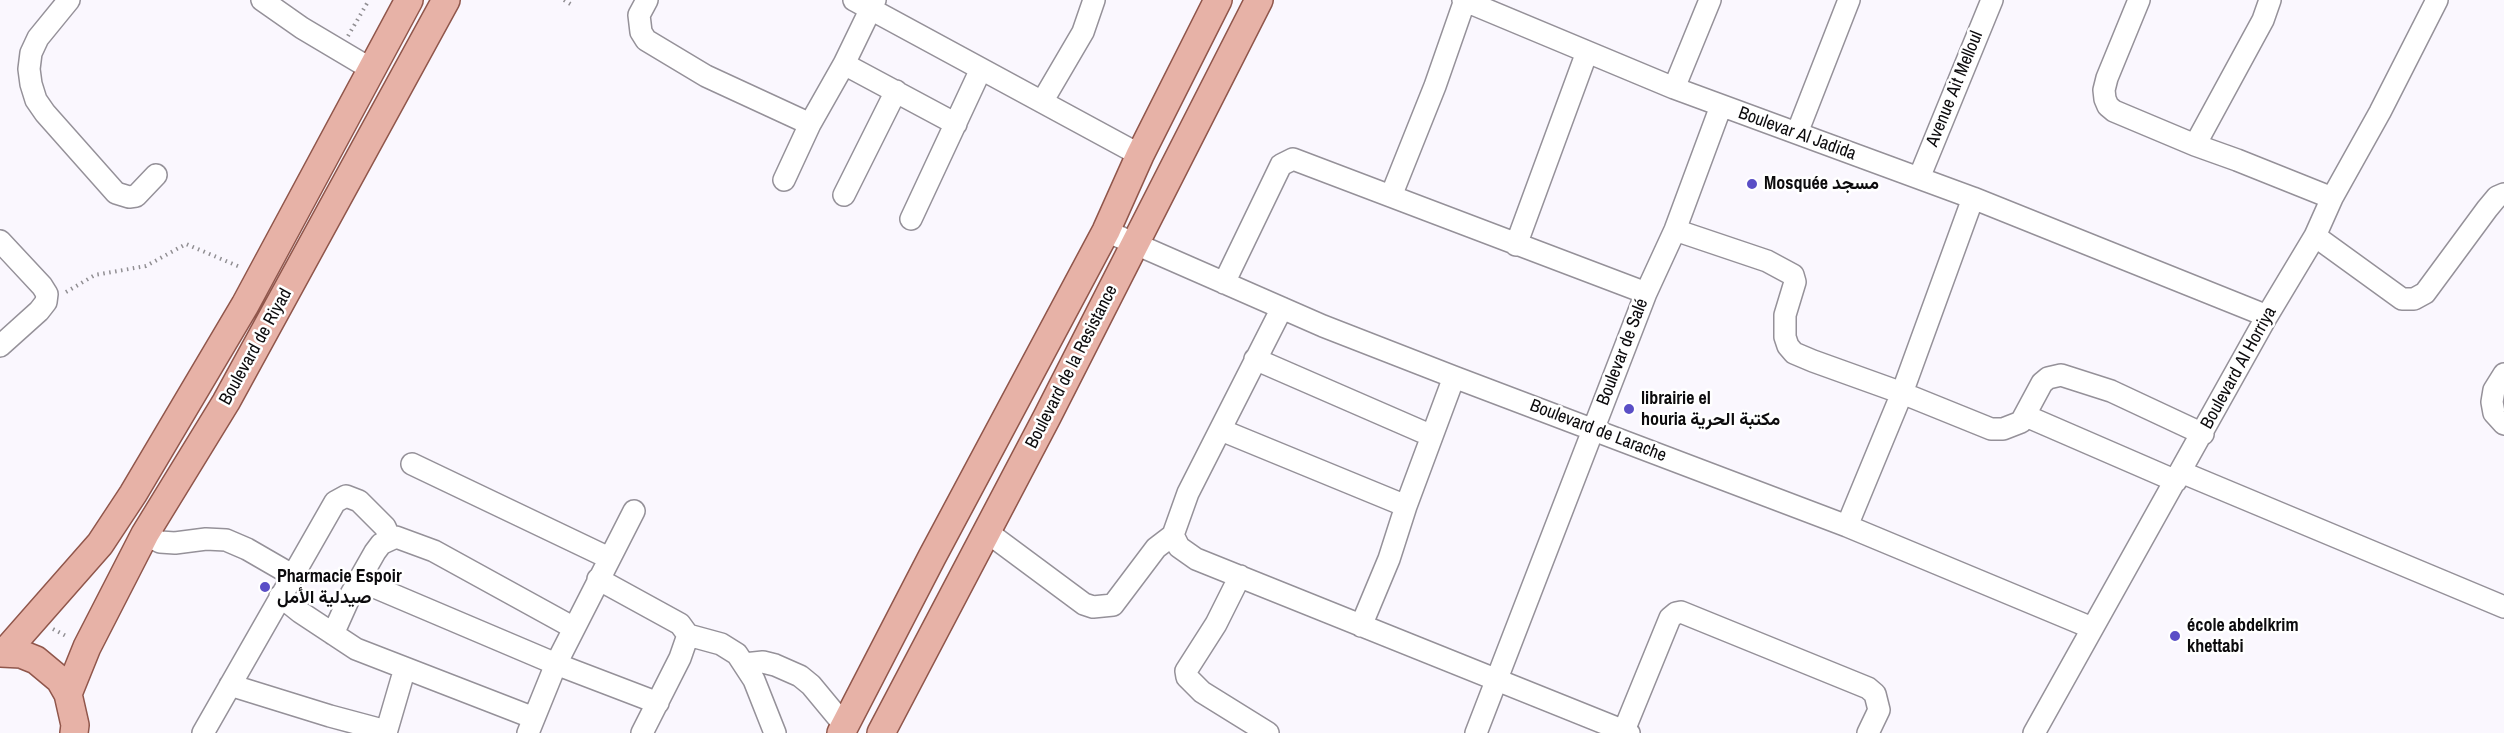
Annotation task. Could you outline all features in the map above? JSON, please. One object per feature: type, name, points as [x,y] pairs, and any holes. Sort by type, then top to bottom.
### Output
[{"type":"main road","name":"Boulevard de Riyad","points":[[3,652],[51,603],[100,544],[133,494],[245,305],[409,0]]},
{"type":"main road","name":"Boulevard de Riyad","points":[[68,694],[87,647],[145,534],[226,402],[446,0]]},
{"type":"main road","name":"Boulevard de la Resistance","points":[[843,729],[1106,231],[1140,155],[1218,0]]},
{"type":"main road","name":"Boulevard de la Resistance","points":[[881,733],[987,532],[1259,0]]},
{"type":"main road","points":[[3,652],[21,654],[49,669],[68,694],[80,730]]},
{"type":"street","points":[[69,0],[38,38],[31,53],[31,84],[36,99],[45,113],[116,193],[129,197],[135,196],[156,175]]},
{"type":"street","points":[[262,0],[339,51],[371,69]]},
{"type":"street","points":[[647,0],[639,15],[641,32],[646,40],[706,75],[810,124]]},
{"type":"street","points":[[1042,102],[1083,32],[1094,0]]},
{"type":"street","points":[[1391,196],[1435,87],[1464,0]]},
{"type":"street","name":"Boulevar Al Jadida","points":[[1464,0],[1674,88],[1973,198],[2267,316]]},
{"type":"street","points":[[1674,88],[1710,0]]},
{"type":"street","points":[[1797,134],[1849,0]]},
{"type":"street","name":"Avenue Ait Melloul","points":[[1919,178],[1992,0]]},
{"type":"street","points":[[2139,0],[2107,78],[2104,99],[2114,111],[2194,145],[2237,159],[2332,198]]},
{"type":"street","points":[[2194,145],[2263,20],[2271,0]]},
{"type":"street","name":"Boulevard Al Horriya","points":[[2034,733],[2314,236],[2437,0]]},
{"type":"street","points":[[784,180],[810,124],[844,64],[867,3],[981,69],[1140,155]]},
{"type":"street","points":[[1516,245],[1587,52]]},
{"type":"street","points":[[844,64],[956,124]]},
{"type":"street","points":[[911,219],[981,69]]},
{"type":"street","points":[[844,195],[896,91]]},
{"type":"street","name":"Boulevar de Salé","points":[[1476,733],[1646,292],[1675,230],[1721,106]]},
{"type":"street","points":[[1224,283],[1281,165],[1288,160],[1300,161],[1516,245],[1646,292]]},
{"type":"street","points":[[2314,236],[2402,299],[2414,299],[2425,293],[2487,209],[2504,194]]},
{"type":"street","points":[[1847,526],[1902,393],[1973,198]]},
{"type":"street","points":[[1675,230],[1788,271],[1793,275],[1795,282],[1784,326],[1788,346],[1794,353],[1991,429],[2013,427],[2021,422],[2042,382],[2061,375],[2111,391],[2203,434]]},
{"type":"street","name":"Boulevard de Larache","points":[[1106,231],[1282,308],[1454,377],[1847,526],[2092,628]]},
{"type":"street","points":[[0,241],[47,294],[46,303],[0,346]]},
{"type":"street","points":[[987,532],[1084,604],[1093,607],[1113,605],[1156,548],[1173,535],[1188,493],[1282,308]]},
{"type":"street","points":[[1255,359],[1432,436]]},
{"type":"street","points":[[2504,374],[2494,390],[2492,402],[2494,413],[2504,424]]},
{"type":"street","points":[[1361,626],[1389,560],[1406,506],[1454,377]]},
{"type":"street","points":[[2026,416],[2504,607]]},
{"type":"street","points":[[1221,430],[1406,506]]},
{"type":"street","points":[[412,464],[609,558]]},
{"type":"street","points":[[203,733],[292,575],[340,498],[351,497],[359,501],[385,527],[390,538]]},
{"type":"street","points":[[280,596],[356,649],[405,668],[531,726],[556,664],[634,511]]},
{"type":"street","points":[[145,534],[160,542],[226,540],[247,549],[292,575]]},
{"type":"street","points":[[1173,535],[1185,553],[1625,732],[1671,618],[1676,613],[1682,612],[1869,688],[1875,694],[1879,710],[1868,733]]},
{"type":"street","points":[[333,634],[358,580],[375,552],[390,538]]},
{"type":"street","points":[[390,538],[406,540],[434,551],[574,628]]},
{"type":"street","points":[[1240,576],[1216,624],[1189,662],[1187,677],[1202,692],[1268,733]]},
{"type":"street","points":[[598,579],[680,624],[688,635],[730,648],[754,680],[775,733]]},
{"type":"street","points":[[358,580],[556,664],[658,703]]},
{"type":"street","points":[[642,733],[680,658],[688,635]]},
{"type":"street","points":[[744,664],[763,662],[800,676],[811,685],[843,729]]},
{"type":"street","points":[[230,685],[386,732],[405,668]]},
{"type":"path","points":[[339,51],[369,0]]},
{"type":"path","points":[[564,0],[572,5]]},
{"type":"path","points":[[47,294],[66,292],[95,275],[146,266],[186,244],[240,267]]},
{"type":"path","points":[[236,275],[245,257]]},
{"type":"path","points":[[33,619],[87,647]]},
{"type":"place","name":"Mosquée مسجد","points":[[1752,184]]},
{"type":"place","name":"librairie el houria مكتبة الحرية","points":[[1629,409]]},
{"type":"place","name":"Pharmacie Espoir صيدلية الأمل","points":[[265,587]]},
{"type":"place","name":"école abdelkrim khettabi","points":[[2175,636]]}]
